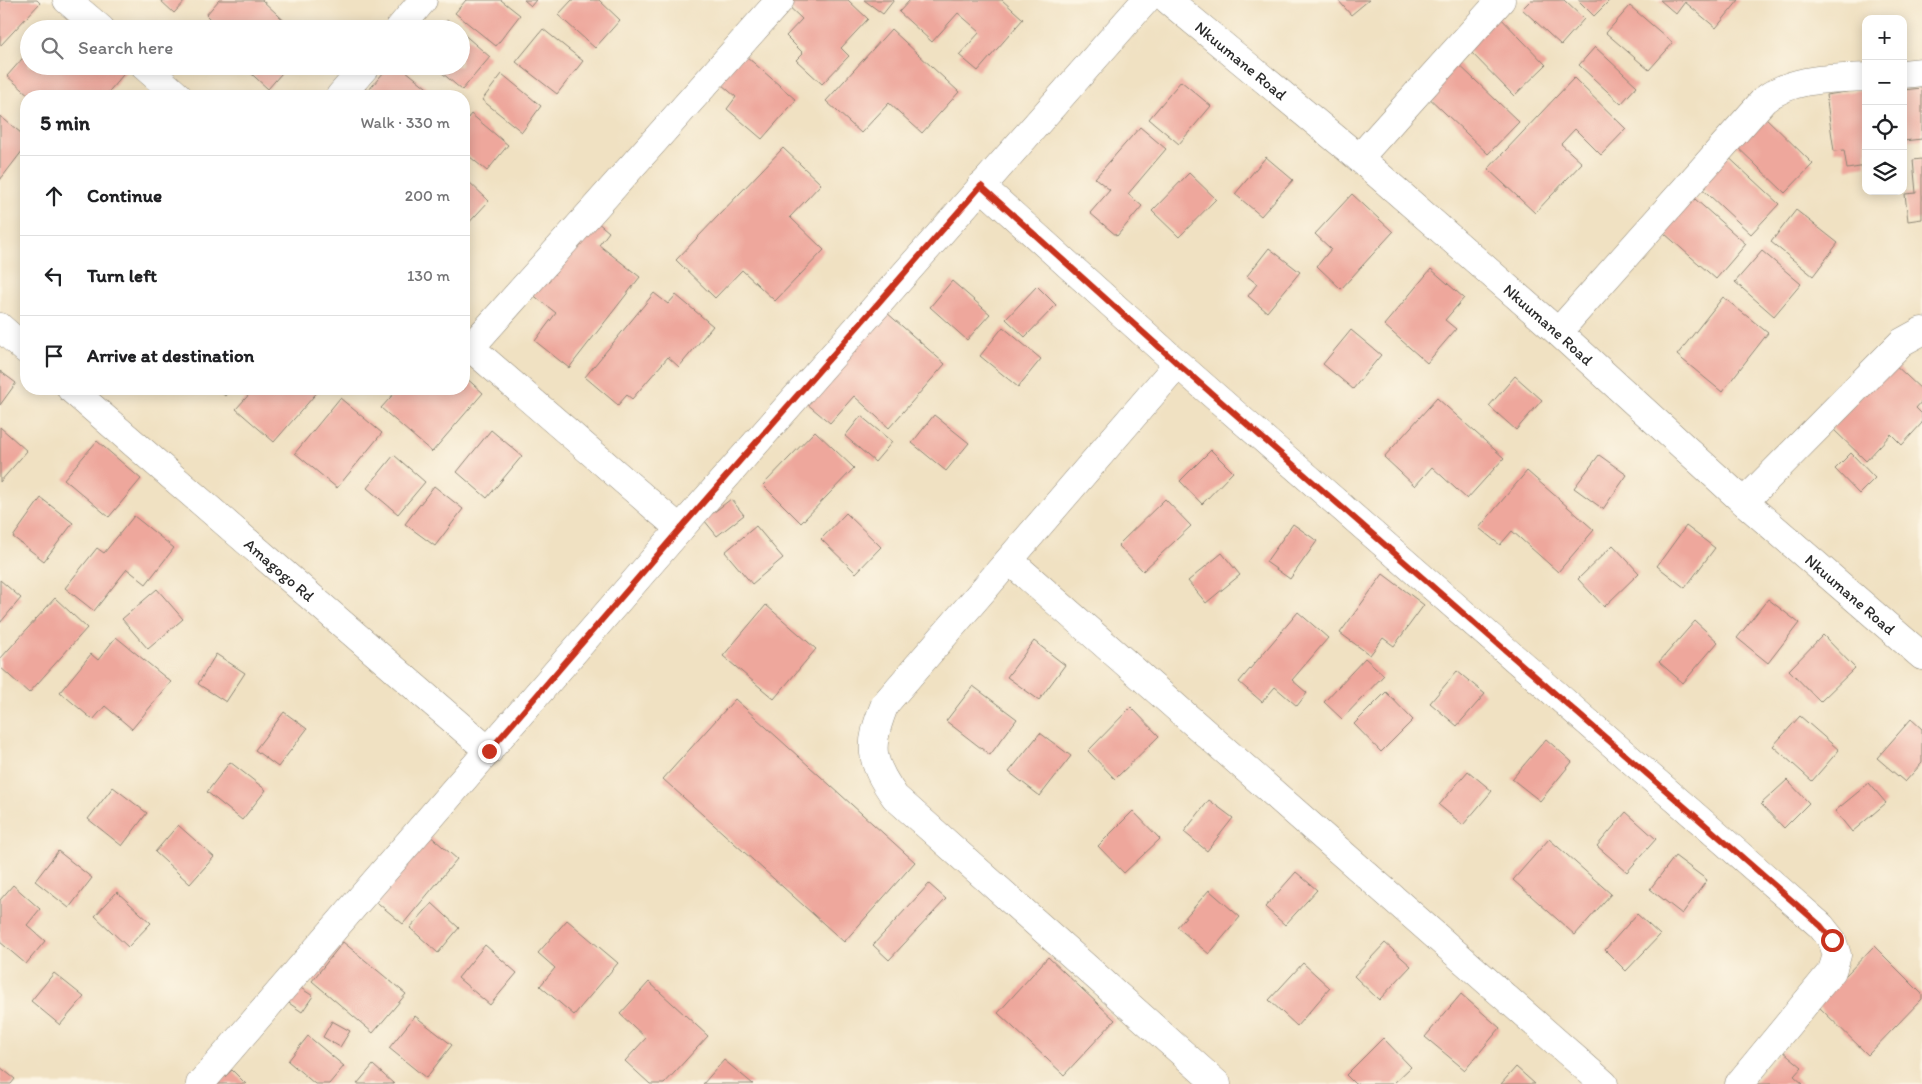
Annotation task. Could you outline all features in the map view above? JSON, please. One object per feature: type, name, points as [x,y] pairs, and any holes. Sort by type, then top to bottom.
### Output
[{"type":"street","points":[[407,20],[424,0]]},
{"type":"street","points":[[470,342],[780,0]]},
{"type":"street","points":[[200,1084],[680,529],[1146,0]]},
{"type":"street","name":"Nkuumane Road","points":[[1168,0],[1359,158],[1558,332],[1744,502],[1922,656]]},
{"type":"street","points":[[1359,158],[1501,0]]},
{"type":"street","points":[[76,3],[92,20]]},
{"type":"street","points":[[1907,74],[1922,72]]},
{"type":"street","points":[[154,75],[171,90]]},
{"type":"street","points":[[345,90],[358,75]]},
{"type":"street","points":[[1558,332],[1764,100],[1775,91],[1788,85],[1806,81],[1862,77]]},
{"type":"street","points":[[981,186],[1178,364],[1821,926],[1832,940],[1838,955],[1832,970],[1739,1084]]},
{"type":"street","points":[[0,327],[20,345]]},
{"type":"street","points":[[1744,502],[1902,342],[1922,331]]},
{"type":"street","points":[[470,348],[680,529]]},
{"type":"street","points":[[1178,364],[885,704],[874,729],[873,756],[882,778],[895,797],[1217,1084]]},
{"type":"street","name":"Amagogo Rd","points":[[79,395],[489,751]]},
{"type":"street","points":[[1010,561],[1604,1084]]},
{"type":"building","points":[[0,0],[37,0],[40,3],[24,20],[20,20],[20,24],[0,46]]},
{"type":"building","points":[[160,0],[186,0],[174,13]]},
{"type":"building","points":[[219,0],[262,0],[283,20],[211,20],[206,15]]},
{"type":"building","points":[[466,0],[501,0],[520,15],[496,46],[470,25],[470,20],[464,20],[455,13]]},
{"type":"building","points":[[524,0],[536,0],[531,6]]},
{"type":"building","points":[[572,0],[599,0],[620,20],[595,48],[558,15]]},
{"type":"building","points":[[784,0],[848,0],[868,19],[841,48],[849,56],[822,84],[796,60],[803,53],[786,36],[802,19]]},
{"type":"building","points":[[864,0],[894,0],[883,14]]},
{"type":"building","points":[[910,0],[1002,0],[1023,19],[978,71],[959,55],[980,32],[958,13],[932,42],[899,12]]},
{"type":"building","points":[[1338,0],[1369,0],[1351,15]]},
{"type":"building","points":[[1531,0],[1564,0],[1584,19],[1561,45],[1522,9]]},
{"type":"building","points":[[1578,0],[1610,0],[1594,16]]},
{"type":"building","points":[[1660,0],[1739,0],[1716,28],[1685,2],[1676,14]]},
{"type":"building","points":[[1630,6],[1673,43],[1649,70],[1606,33]]},
{"type":"building","points":[[1496,13],[1546,65],[1514,96],[1463,44]]},
{"type":"building","points":[[543,29],[583,61],[557,94],[516,62]]},
{"type":"building","points":[[891,29],[959,92],[922,133],[889,103],[861,133],[826,101]]},
{"type":"building","points":[[470,40],[490,57],[462,90],[444,75],[470,75]]},
{"type":"building","points":[[1595,47],[1637,86],[1621,104],[1579,65]]},
{"type":"building","points":[[738,49],[796,100],[762,139],[727,109],[736,97],[714,78]]},
{"type":"building","points":[[1453,59],[1519,122],[1488,154],[1423,92]]},
{"type":"building","points":[[20,61],[20,75],[123,75],[110,90],[23,90],[7,76]]},
{"type":"building","points":[[502,74],[541,106],[522,132],[482,100]]},
{"type":"building","points":[[253,75],[280,75],[268,89]]},
{"type":"building","points":[[381,75],[411,75],[430,90],[369,90]]},
{"type":"building","points":[[1574,78],[1626,129],[1601,155],[1575,129],[1561,144],[1582,163],[1535,213],[1488,169]]},
{"type":"building","points":[[1181,81],[1211,106],[1179,144],[1149,119]]},
{"type":"building","points":[[361,85],[367,90],[356,90]]},
{"type":"building","points":[[1922,88],[1922,139],[1907,141],[1907,90]]},
{"type":"building","points":[[1862,90],[1862,167],[1847,169],[1844,150],[1834,151],[1826,95]]},
{"type":"building","points":[[1759,111],[1813,164],[1785,193],[1731,141]]},
{"type":"building","points":[[471,114],[508,145],[487,171],[470,157]]},
{"type":"building","points":[[0,116],[20,132],[20,154],[0,180]]},
{"type":"building","points":[[1140,127],[1166,149],[1128,194],[1142,206],[1117,236],[1090,213],[1110,190],[1095,178]]},
{"type":"building","points":[[783,148],[821,184],[790,217],[824,250],[775,301],[742,270],[715,298],[676,260]]},
{"type":"building","points":[[1723,152],[1779,204],[1751,234],[1695,182]]},
{"type":"building","points":[[1266,157],[1293,180],[1261,216],[1235,194]]},
{"type":"building","points":[[1922,159],[1922,219],[1908,221],[1905,195],[1916,193],[1913,160]]},
{"type":"building","points":[[1189,173],[1216,199],[1179,237],[1152,211]]},
{"type":"building","points":[[470,183],[489,201],[470,222]]},
{"type":"building","points":[[1687,192],[1746,244],[1716,279],[1656,226]]},
{"type":"building","points":[[1352,194],[1393,232],[1341,289],[1317,266],[1331,249],[1315,234]]},
{"type":"building","points":[[1796,210],[1838,243],[1813,276],[1771,242]]},
{"type":"building","points":[[591,217],[609,232],[599,245],[640,277],[569,368],[535,341],[556,313],[532,294]]},
{"type":"building","points":[[1269,248],[1300,272],[1267,312],[1248,296],[1257,284],[1247,276]]},
{"type":"building","points":[[1762,251],[1801,284],[1774,316],[1735,282]]},
{"type":"building","points":[[1431,269],[1464,298],[1445,320],[1456,329],[1427,363],[1384,325]]},
{"type":"building","points":[[952,281],[990,314],[967,340],[930,307]]},
{"type":"building","points":[[1037,286],[1056,305],[1025,337],[1006,319]]},
{"type":"building","points":[[654,293],[668,304],[676,295],[713,326],[679,367],[668,357],[632,399],[627,395],[618,405],[585,377]]},
{"type":"building","points":[[1723,297],[1768,333],[1722,392],[1677,355]]},
{"type":"building","points":[[886,312],[945,364],[889,428],[854,396],[830,423],[806,403]]},
{"type":"building","points":[[1003,327],[1041,359],[1018,387],[980,356]]},
{"type":"building","points":[[1351,330],[1381,355],[1353,389],[1323,364]]},
{"type":"building","points":[[1892,362],[1922,390],[1922,401],[1916,408],[1922,414],[1922,423],[1902,445],[1891,434],[1866,461],[1832,428]]},
{"type":"building","points":[[0,371],[16,383],[0,405]]},
{"type":"building","points":[[1515,376],[1542,400],[1516,430],[1489,406]]},
{"type":"building","points":[[470,381],[483,393],[432,452],[381,408],[393,395],[470,395]]},
{"type":"building","points":[[249,395],[315,395],[274,442],[236,409]]},
{"type":"building","points":[[340,398],[382,433],[337,488],[295,453]]},
{"type":"building","points":[[1437,398],[1504,458],[1467,499],[1432,467],[1415,486],[1384,457]]},
{"type":"building","points":[[934,415],[969,443],[946,471],[912,443]]},
{"type":"building","points":[[861,416],[892,442],[875,462],[845,436]]},
{"type":"building","points":[[0,427],[27,451],[0,482]]},
{"type":"building","points":[[491,430],[522,456],[487,498],[457,472]]},
{"type":"building","points":[[815,431],[854,468],[801,523],[763,485]]},
{"type":"building","points":[[97,441],[141,479],[109,517],[64,479]]},
{"type":"building","points":[[1211,450],[1233,472],[1202,504],[1180,481]]},
{"type":"building","points":[[1851,453],[1875,478],[1859,494],[1835,469]]},
{"type":"building","points":[[394,455],[425,482],[398,514],[367,488]]},
{"type":"building","points":[[1599,455],[1627,475],[1603,509],[1574,488]]},
{"type":"building","points":[[1527,471],[1594,530],[1558,572],[1512,531],[1500,545],[1479,528]]},
{"type":"building","points":[[434,486],[463,509],[435,546],[405,524]]},
{"type":"building","points":[[41,498],[73,523],[44,561],[13,537]]},
{"type":"building","points":[[731,499],[744,515],[717,536],[704,520]]},
{"type":"building","points":[[1165,499],[1191,526],[1143,571],[1118,545]]},
{"type":"building","points":[[846,513],[881,547],[856,573],[821,539]]},
{"type":"building","points":[[134,516],[174,548],[146,584],[127,569],[94,611],[65,588],[97,548],[104,553]]},
{"type":"building","points":[[1293,524],[1317,541],[1290,579],[1266,562]]},
{"type":"building","points":[[756,526],[783,558],[752,584],[725,552]]},
{"type":"building","points":[[1686,526],[1715,548],[1685,588],[1657,566]]},
{"type":"building","points":[[1613,545],[1639,573],[1604,607],[1578,579]]},
{"type":"building","points":[[1222,553],[1240,575],[1206,603],[1188,581]]},
{"type":"building","points":[[1383,574],[1424,605],[1394,646],[1383,638],[1370,655],[1340,633]]},
{"type":"building","points":[[0,580],[21,598],[0,623]]},
{"type":"building","points":[[157,589],[183,619],[148,649],[122,619]]},
{"type":"building","points":[[55,598],[87,628],[29,693],[0,667],[0,659]]},
{"type":"building","points":[[1768,599],[1799,623],[1768,663],[1737,638]]},
{"type":"building","points":[[766,605],[816,649],[774,699],[723,656]]},
{"type":"building","points":[[1298,612],[1328,638],[1292,680],[1307,693],[1297,706],[1275,687],[1262,702],[1239,682]]},
{"type":"building","points":[[1695,621],[1718,642],[1683,683],[1659,662]]},
{"type":"building","points":[[1823,635],[1855,668],[1820,702],[1789,670]]},
{"type":"building","points":[[116,637],[171,682],[132,729],[105,706],[93,720],[60,692],[91,654],[98,660]]},
{"type":"building","points":[[1034,641],[1065,665],[1039,700],[1007,677]]},
{"type":"building","points":[[216,654],[245,673],[226,702],[198,684]]},
{"type":"building","points":[[1365,658],[1384,675],[1342,719],[1324,702]]},
{"type":"building","points":[[1457,671],[1485,694],[1457,726],[1430,703]]},
{"type":"building","points":[[973,686],[1017,719],[990,755],[946,721]]},
{"type":"building","points":[[1386,692],[1413,720],[1381,752],[1354,724]]},
{"type":"building","points":[[735,699],[915,862],[844,942],[663,779]]},
{"type":"building","points":[[1131,707],[1159,736],[1115,779],[1088,751]]},
{"type":"building","points":[[284,712],[307,729],[278,767],[255,750]]},
{"type":"building","points":[[1800,716],[1839,750],[1812,781],[1773,746]]},
{"type":"building","points":[[1911,719],[1922,729],[1922,763],[1905,782],[1877,758]]},
{"type":"building","points":[[1040,733],[1071,756],[1040,796],[1009,772]]},
{"type":"building","points":[[1546,739],[1572,762],[1540,801],[1512,779]]},
{"type":"building","points":[[230,762],[266,790],[242,820],[207,792]]},
{"type":"building","points":[[1468,771],[1492,791],[1463,825],[1439,805]]},
{"type":"building","points":[[1787,780],[1809,803],[1784,828],[1761,804]]},
{"type":"building","points":[[1869,783],[1886,803],[1852,832],[1835,811]]},
{"type":"building","points":[[113,787],[147,813],[122,846],[88,819]]},
{"type":"building","points":[[1209,800],[1233,818],[1207,851],[1184,832]]},
{"type":"building","points":[[1133,811],[1160,839],[1124,873],[1098,846]]},
{"type":"building","points":[[1626,812],[1656,839],[1627,872],[1597,846]]},
{"type":"building","points":[[178,825],[214,857],[190,884],[155,852]]},
{"type":"building","points":[[428,834],[457,859],[403,924],[373,899]]},
{"type":"building","points":[[1549,839],[1611,894],[1575,935],[1513,880]]},
{"type":"building","points":[[58,851],[92,878],[69,908],[35,881]]},
{"type":"building","points":[[1675,856],[1707,880],[1682,914],[1650,889]]},
{"type":"building","points":[[1296,872],[1317,890],[1285,925],[1265,907]]},
{"type":"building","points":[[929,884],[946,899],[889,960],[873,945]]},
{"type":"building","points":[[13,885],[40,909],[27,925],[45,941],[26,964],[0,942],[0,900]]},
{"type":"building","points":[[1209,890],[1240,917],[1209,954],[1177,927]]},
{"type":"building","points":[[117,892],[151,923],[128,947],[95,916]]},
{"type":"building","points":[[432,903],[459,928],[438,953],[410,928]]},
{"type":"building","points":[[1637,914],[1660,935],[1626,971],[1605,950]]},
{"type":"building","points":[[567,920],[618,963],[574,1015],[540,986],[555,968],[538,953]]},
{"type":"building","points":[[343,942],[406,994],[373,1033],[312,981]]},
{"type":"building","points":[[1385,943],[1411,966],[1379,1000],[1354,976]]},
{"type":"building","points":[[485,945],[517,973],[490,1005],[458,978]]},
{"type":"building","points":[[1874,946],[1922,994],[1922,999],[1868,1055],[1817,1005]]},
{"type":"building","points":[[1048,957],[1115,1020],[1064,1075],[998,1013]]},
{"type":"building","points":[[1303,963],[1330,988],[1297,1026],[1269,1000]]},
{"type":"building","points":[[54,973],[84,997],[60,1025],[31,1001]]},
{"type":"building","points":[[649,982],[708,1036],[664,1084],[650,1084],[625,1061],[646,1038],[620,1014]]},
{"type":"building","points":[[296,985],[313,996],[302,1012],[286,1001]]},
{"type":"building","points":[[1461,994],[1500,1028],[1465,1070],[1425,1037]]},
{"type":"building","points":[[415,1016],[452,1045],[426,1078],[389,1048]]},
{"type":"building","points":[[332,1021],[350,1031],[340,1047],[323,1037]]},
{"type":"building","points":[[308,1036],[344,1066],[329,1084],[315,1084],[288,1061]]},
{"type":"building","points":[[1383,1038],[1411,1067],[1393,1084],[1355,1084],[1346,1075]]},
{"type":"building","points":[[1783,1051],[1802,1067],[1794,1076],[1803,1084],[1753,1084]]},
{"type":"building","points":[[724,1060],[753,1084],[703,1084]]},
{"type":"building","points":[[373,1065],[394,1084],[357,1084]]},
{"type":"building","points":[[0,1067],[15,1079],[11,1084],[0,1084]]},
{"type":"building","points":[[1516,1067],[1535,1084],[1501,1084]]},
{"type":"building","points":[[232,1070],[246,1084],[217,1084]]},
{"type":"route","points":[[489,751],[680,529],[981,186],[1178,364],[1821,926],[1832,940]]}]
